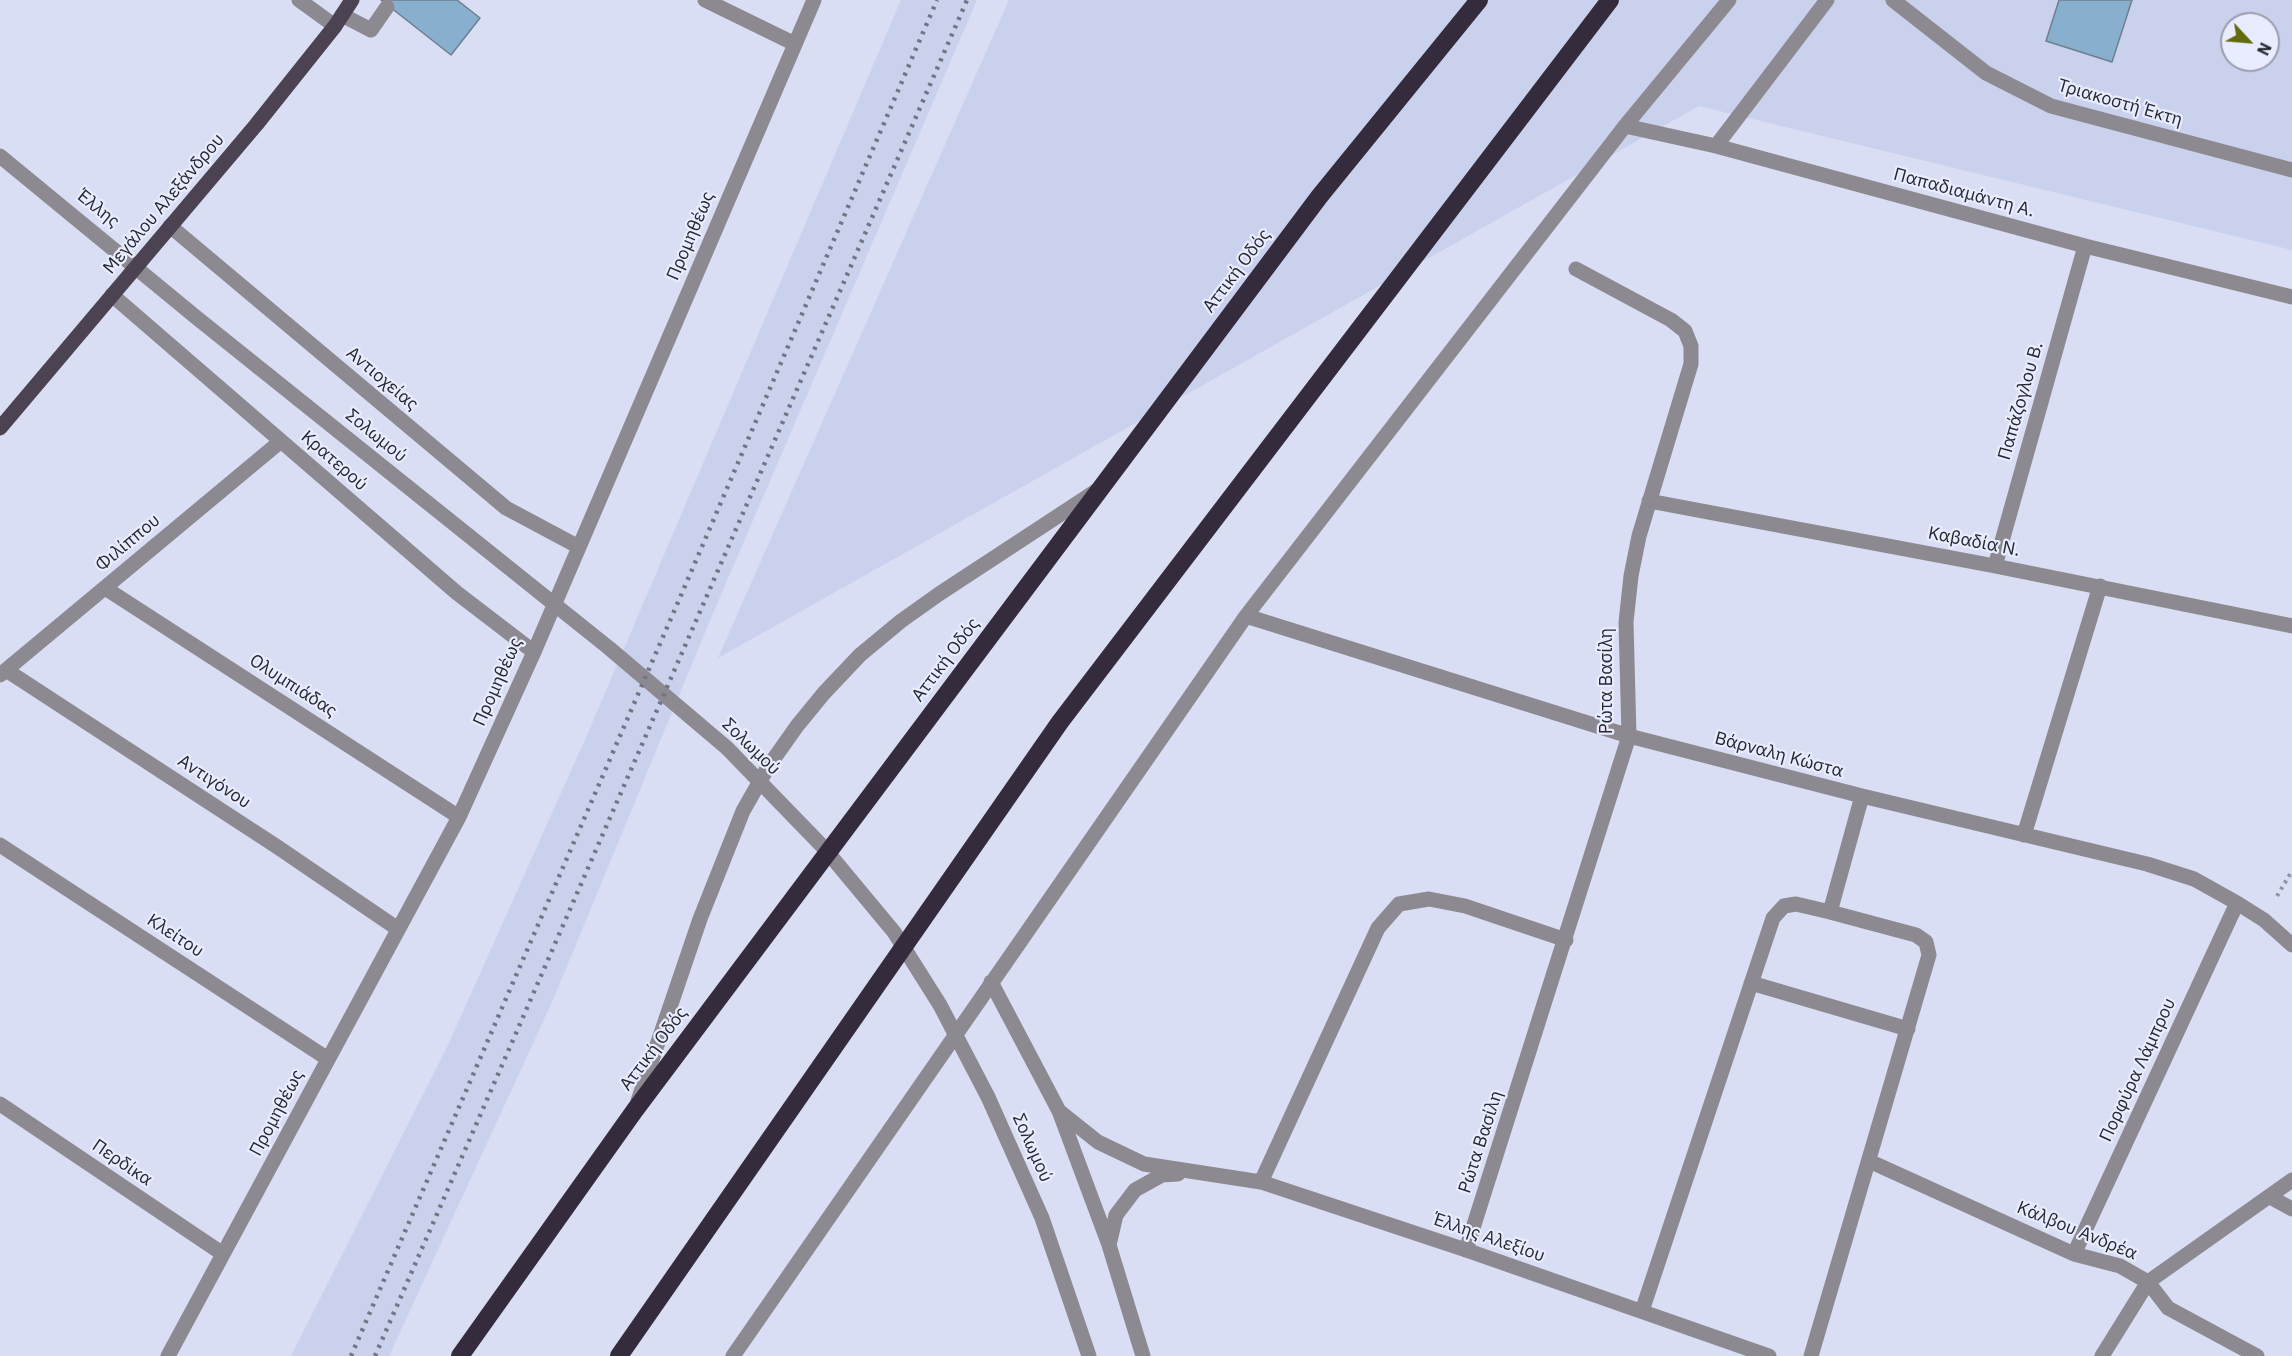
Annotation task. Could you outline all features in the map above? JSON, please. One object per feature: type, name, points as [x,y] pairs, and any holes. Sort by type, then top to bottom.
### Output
[{"type":"highway","name":"Αττική Οδός","points":[[460,1356],[635,1110],[1318,197],[1479,0]]},
{"type":"highway","points":[[619,1356],[1060,722],[1610,0]]},
{"type":"main road","name":"Μεγάλου Αλεξάνδρου","points":[[0,428],[256,125],[352,0]]},
{"type":"street","points":[[299,0],[338,21],[372,30],[387,7]]},
{"type":"street","points":[[705,0],[795,44]]},
{"type":"street","name":"Προμηθέως","points":[[168,1356],[459,817],[534,652],[814,0]]},
{"type":"street","points":[[735,1356],[991,982],[1246,616],[1625,126],[1729,0]]},
{"type":"street","points":[[1716,146],[1827,0]]},
{"type":"street","name":"Τριακοστή Έκτη","points":[[1893,0],[1986,73],[2051,106],[2292,170]]},
{"type":"street","name":"Παπαδιαμάντη Α.","points":[[1625,126],[1716,146],[2085,246],[2292,297]]},
{"type":"street","name":"Έλλης","points":[[0,156],[197,318]]},
{"type":"street","name":"Αντιοχείας","points":[[170,226],[506,508],[579,547]]},
{"type":"street","name":"Παπάζογλου Β.","points":[[1995,566],[2085,246]]},
{"type":"street","name":"Ρώτα Βασίλη","points":[[1466,1250],[1629,736],[1626,622],[1631,576],[1649,501],[1691,364],[1691,346],[1684,331],[1671,320],[1576,269]]},
{"type":"street","name":"Κρατερού","points":[[112,295],[457,593],[534,652]]},
{"type":"street","name":"Σολωμού","points":[[197,318],[627,663],[727,748],[825,849],[894,932],[951,1026],[988,1097],[1042,1218],[1088,1354]]},
{"type":"street","name":"Φιλίππου","points":[[3,673],[281,441]]},
{"type":"street","points":[[635,1110],[700,919],[743,812],[768,767],[796,726],[860,655],[901,621],[1101,488]]},
{"type":"street","name":"Καβαδία Ν.","points":[[1649,501],[2100,586],[2292,626]]},
{"type":"street","points":[[2024,835],[2100,586]]},
{"type":"street","name":"Ολυμπιάδας","points":[[105,588],[459,817]]},
{"type":"street","name":"Βάρναλη Κώστα","points":[[1246,616],[1629,736],[1862,796],[2147,864],[2194,879],[2237,903],[2264,920],[2292,945]]},
{"type":"street","name":"Αντιγόνου","points":[[3,673],[276,846],[398,929]]},
{"type":"street","points":[[1830,912],[1862,796]]},
{"type":"street","name":"Κλείτου","points":[[0,844],[328,1059]]},
{"type":"street","points":[[1261,1182],[1378,928],[1399,904],[1429,899],[1465,906],[1566,940]]},
{"type":"street","name":"Πορφύρα Λάμπρου","points":[[2074,1254],[2237,903]]},
{"type":"street","points":[[1642,1311],[1773,918],[1784,906],[1796,904],[1830,912],[1916,935],[1926,942],[1929,955],[1811,1356]]},
{"type":"street","points":[[991,982],[1059,1111],[1109,1245],[1143,1356]]},
{"type":"street","points":[[1751,983],[1908,1029]]},
{"type":"street","name":"Περδίκα","points":[[0,1104],[223,1254]]},
{"type":"street","name":"Έλλης Αλεξίου","points":[[1059,1111],[1098,1142],[1144,1164],[1261,1182],[1466,1250],[1769,1356]]},
{"type":"street","name":"Κάλβου Ανδρέα","points":[[1869,1161],[2074,1254],[2120,1266],[2148,1282],[2168,1308],[2257,1356]]},
{"type":"street","name":"Έλλης Αλεξίου","points":[[1109,1245],[1116,1215],[1136,1190],[1162,1175],[1193,1173]]},
{"type":"street","points":[[2102,1356],[2148,1282],[2292,1180]]},
{"type":"street","points":[[2270,1197],[2292,1209]]},
{"type":"shaded area","points":[[901,0],[977,0],[711,618],[553,1000],[389,1356],[291,1356],[448,1045],[587,735]]},
{"type":"shaded area","points":[[1009,0],[2292,0],[2292,250],[1699,106],[718,658]]},
{"type":"building","points":[[381,0],[457,0],[480,18],[451,55]]},
{"type":"building","points":[[2059,0],[2132,0],[2112,62],[2046,41]]},
{"type":"railway","points":[[351,1356],[937,0]]},
{"type":"railway","points":[[375,1356],[967,0]]}]
